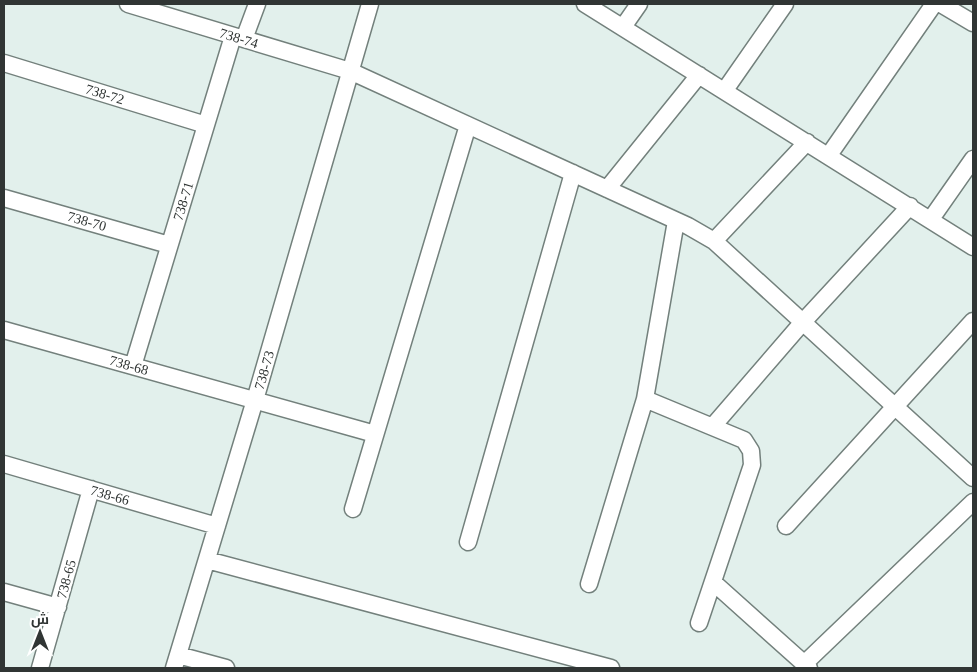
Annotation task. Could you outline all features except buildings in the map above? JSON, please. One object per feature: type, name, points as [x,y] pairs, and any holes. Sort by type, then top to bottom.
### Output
[{"type":"street","name":"738-74","points":[[128,4],[164,9],[238,37],[350,71],[676,221],[714,241],[973,478]]},
{"type":"street","name":"738-71","points":[[133,366],[206,125],[238,37],[257,4]]},
{"type":"street","name":"738-73","points":[[176,661],[255,400],[370,4]]},
{"type":"street","points":[[585,4],[973,247]]},
{"type":"street","points":[[623,27],[639,4]]},
{"type":"street","points":[[725,90],[785,4]]},
{"type":"street","points":[[828,155],[934,4]]},
{"type":"street","points":[[941,4],[973,24]]},
{"type":"street","name":"738-72","points":[[4,63],[206,125]]},
{"type":"street","points":[[607,189],[699,75]]},
{"type":"street","points":[[352,509],[468,125]]},
{"type":"street","points":[[714,241],[807,142]]},
{"type":"street","points":[[931,219],[973,159]]},
{"type":"street","points":[[468,542],[573,173]]},
{"type":"street","name":"738-70","points":[[4,198],[169,245]]},
{"type":"street","points":[[713,426],[802,323],[910,206]]},
{"type":"street","points":[[589,584],[645,399],[676,221]]},
{"type":"street","points":[[786,526],[973,321]]},
{"type":"street","name":"738-68","points":[[4,330],[375,434]]},
{"type":"street","points":[[645,399],[744,440],[751,452],[752,464],[699,623]]},
{"type":"street","name":"738-66","points":[[4,464],[217,526]]},
{"type":"street","name":"738-65","points":[[40,668],[91,489]]},
{"type":"street","points":[[713,582],[807,666],[973,502]]},
{"type":"street","points":[[207,560],[611,668]]},
{"type":"street","points":[[4,592],[58,607]]},
{"type":"street","points":[[176,661],[226,668]]}]
